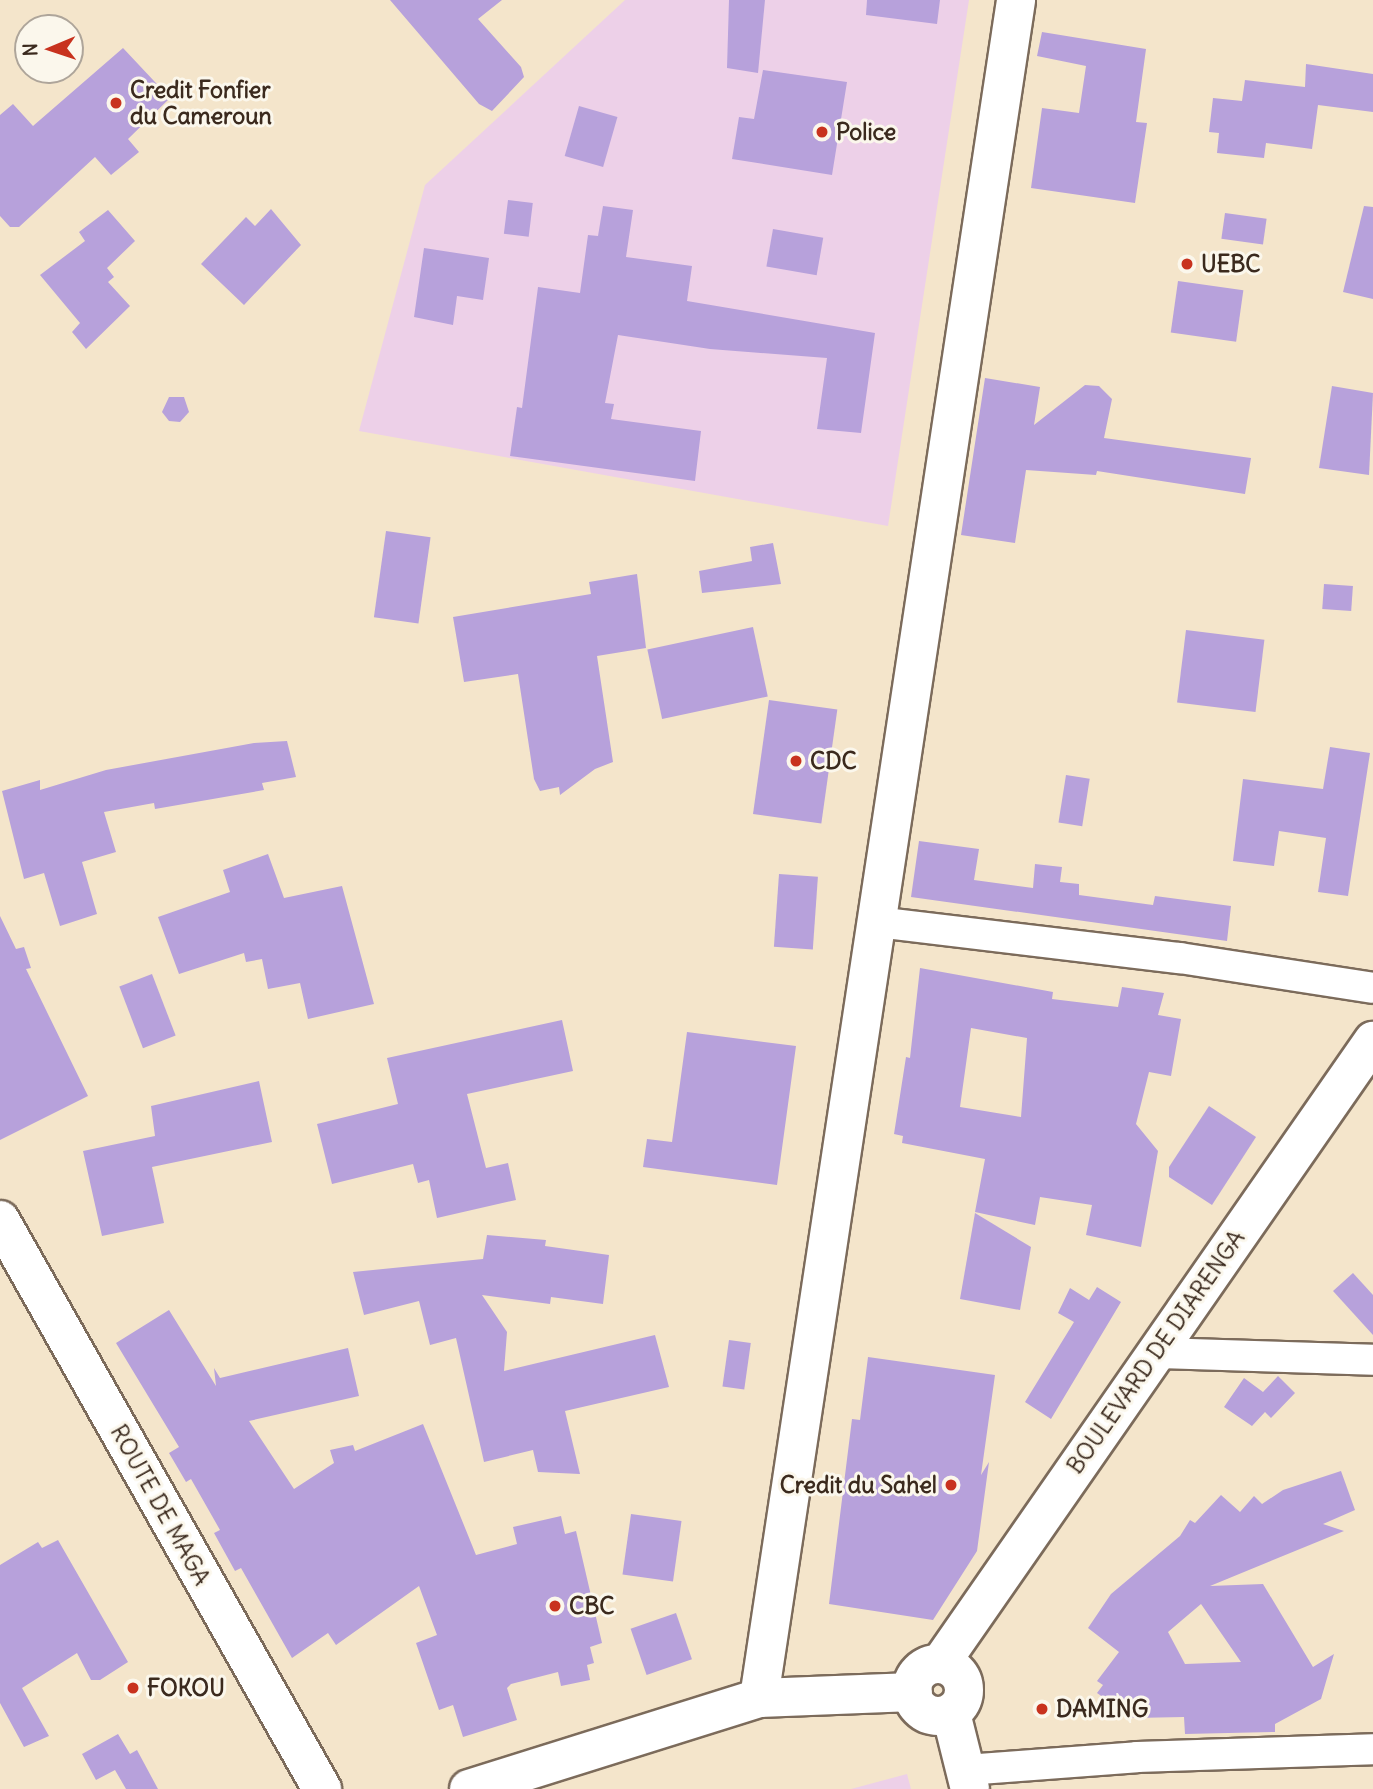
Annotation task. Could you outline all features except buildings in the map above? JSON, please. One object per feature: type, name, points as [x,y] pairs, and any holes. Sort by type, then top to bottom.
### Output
[{"type":"main road","points":[[759,1698],[1016,0]]},
{"type":"main road","name":"BOULEVARD DE DIARENGA","points":[[940,1664],[1373,1041]]},
{"type":"main road","name":"ROUTE DE MAGA","points":[[0,1220],[322,1789]]},
{"type":"main road","points":[[940,1664],[960,1675],[964,1688],[961,1703],[951,1713],[936,1717],[922,1711],[912,1692],[920,1671],[940,1664]]},
{"type":"main road","points":[[469,1789],[759,1698],[912,1692]]},
{"type":"main road","points":[[951,1713],[968,1780]]},
{"type":"street","points":[[876,922],[1180,958],[1373,988]]},
{"type":"street","points":[[1156,1353],[1373,1360]]},
{"type":"street","points":[[968,1780],[1138,1757],[1373,1749]]},
{"type":"shaded area","points":[[625,0],[969,0],[888,526],[359,431],[425,185]]},
{"type":"shaded area","points":[[907,1774],[911,1789],[851,1789]]},
{"type":"place","name":"Credit Fonfier du Cameroun","points":[[116,103]]},
{"type":"place","name":"Police","points":[[822,132]]},
{"type":"place","name":"UEBC","points":[[1187,264]]},
{"type":"place","name":"CDC","points":[[796,761]]},
{"type":"place","name":"Credit du Sahel","points":[[951,1485]]},
{"type":"place","name":"CBC","points":[[555,1606]]},
{"type":"place","name":"FOKOU","points":[[133,1688]]},
{"type":"place","name":"DAMING","points":[[1042,1709]]}]
